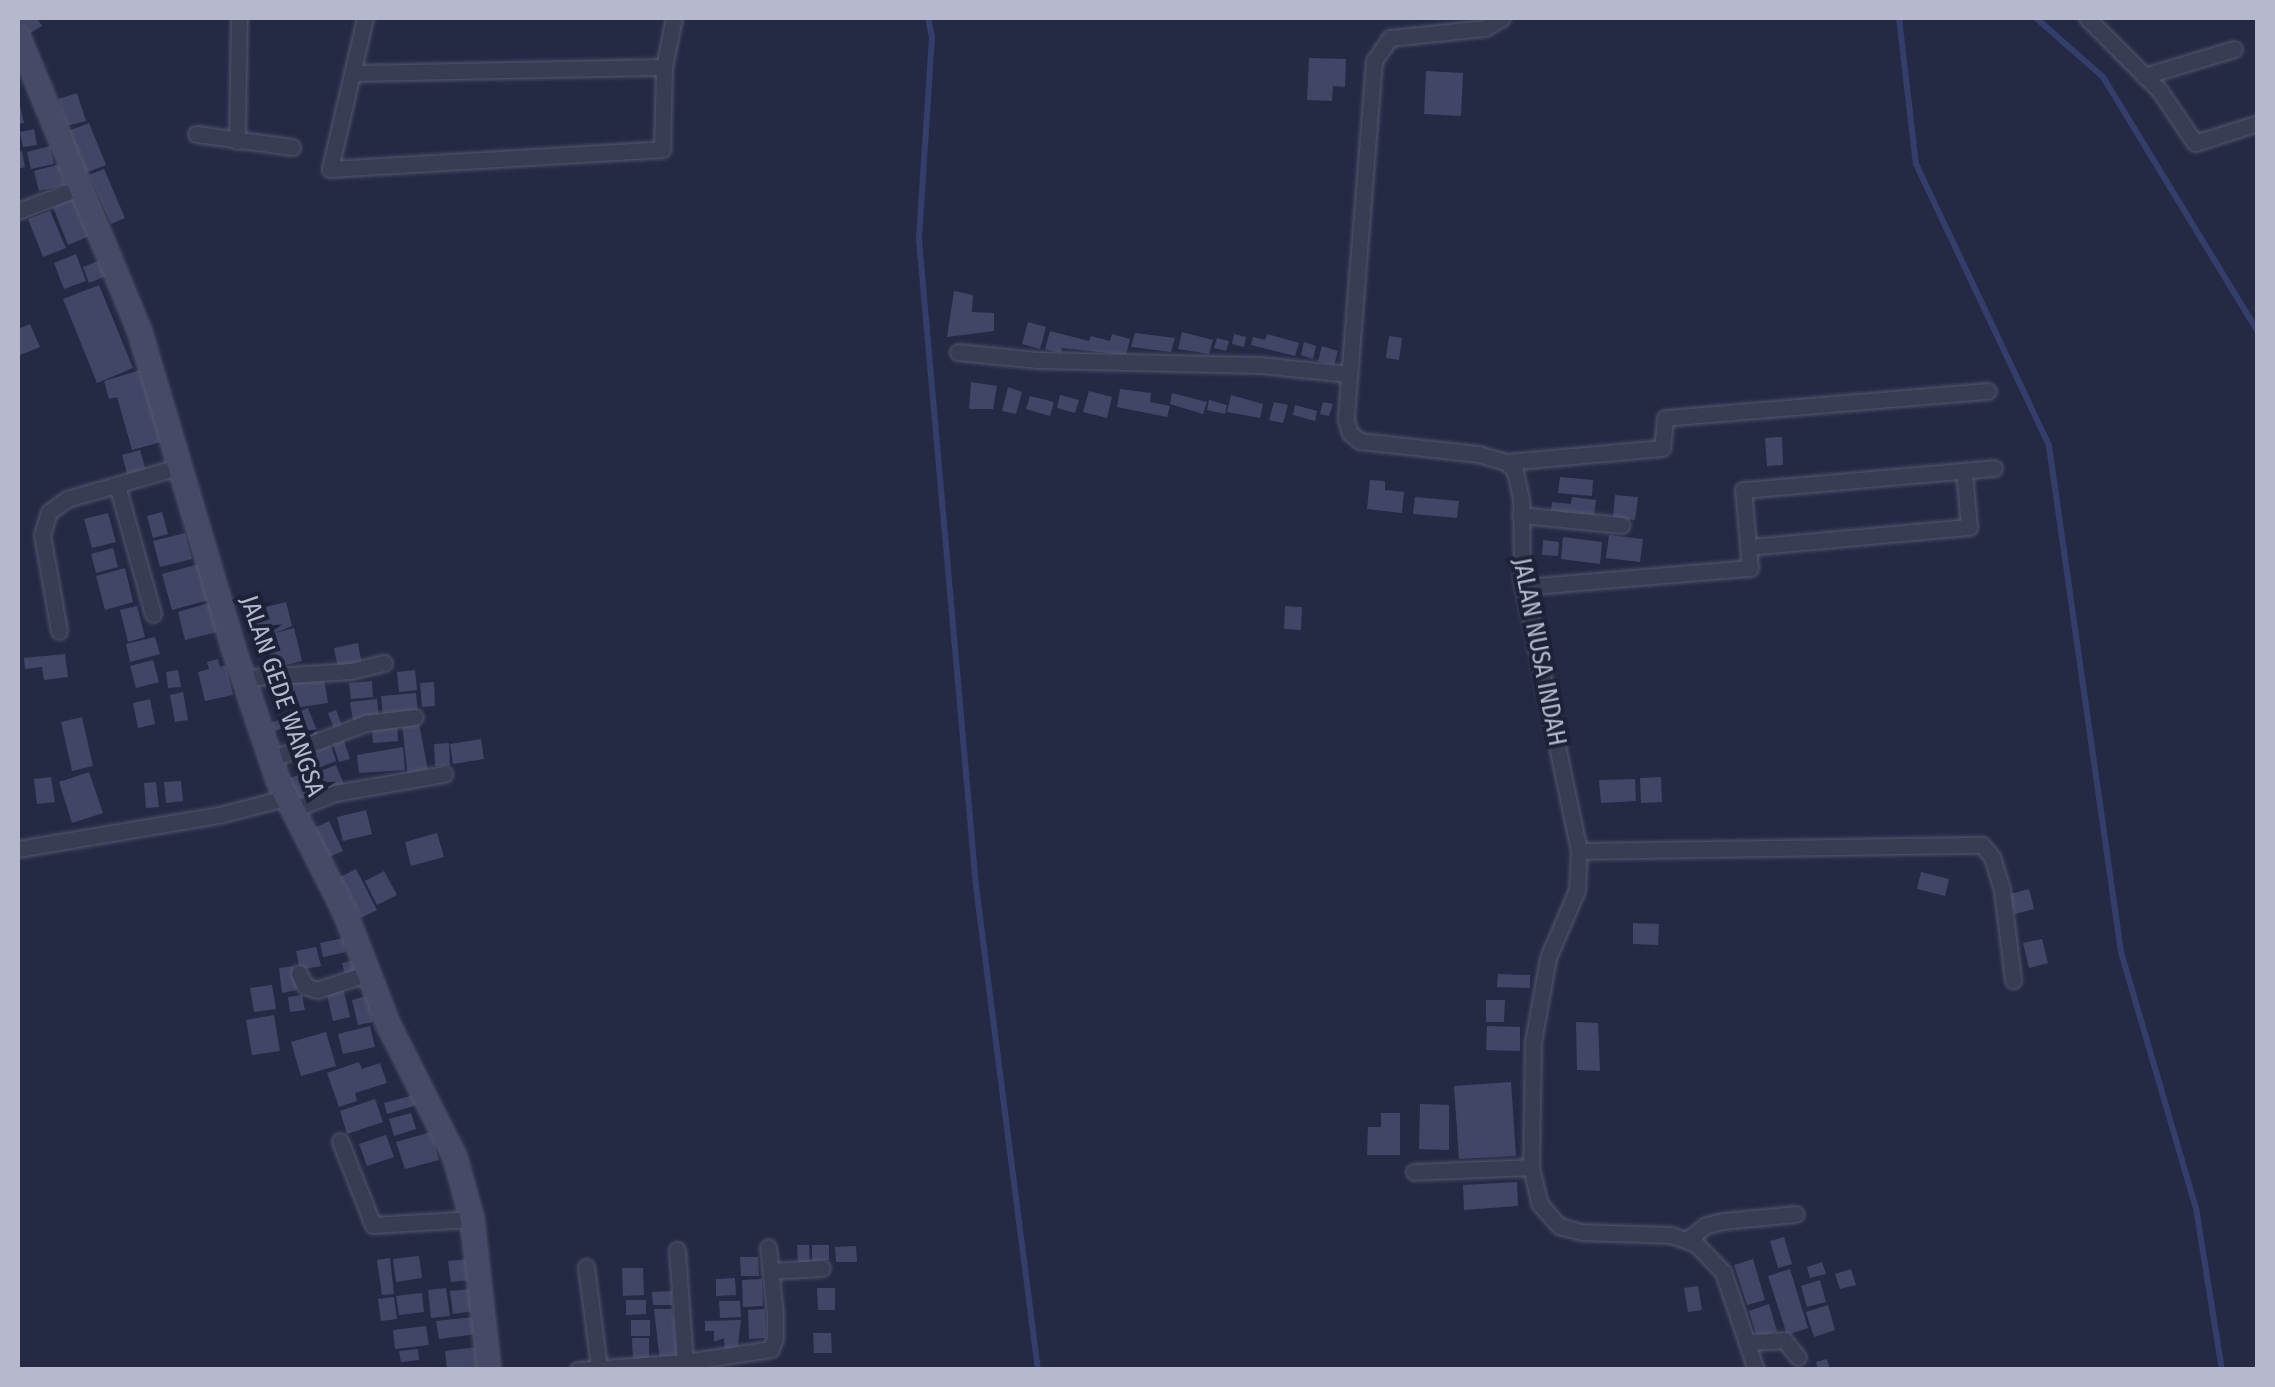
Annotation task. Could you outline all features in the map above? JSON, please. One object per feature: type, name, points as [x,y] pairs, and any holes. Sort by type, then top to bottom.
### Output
[{"type":"street","points":[[237,141],[239,18]]},
{"type":"street","points":[[365,18],[330,169],[662,149],[664,67],[674,18]]},
{"type":"street","points":[[1502,18],[1485,28],[1390,38],[1374,60],[1346,420],[1350,433],[1360,441],[1478,454],[1506,462],[1662,448],[1666,418],[1988,391]]},
{"type":"street","points":[[2088,18],[2159,90],[2195,143],[2258,123]]},
{"type":"street","name":"JALAN GEDE WANGSA","points":[[18,36],[139,328],[243,678],[271,759],[289,804],[344,910],[402,1054],[447,1138],[472,1219],[489,1370]]},
{"type":"street","points":[[2144,76],[2234,50]]},
{"type":"street","points":[[352,74],[664,67]]},
{"type":"street","points":[[196,134],[292,146]]},
{"type":"street","points":[[18,211],[82,186]]},
{"type":"street","points":[[958,352],[1038,360],[1260,365],[1349,374]]},
{"type":"street","name":"JALAN NUSA INDAH","points":[[1506,462],[1515,471],[1519,486],[1523,587],[1580,851],[1577,890],[1540,984],[1533,1042],[1531,1168],[1538,1203],[1560,1226],[1581,1232],[1670,1235],[1687,1240]]},
{"type":"street","points":[[59,631],[45,560],[44,524],[57,503],[181,466]]},
{"type":"street","points":[[1523,587],[1750,568],[1743,490],[1994,468]]},
{"type":"street","points":[[1748,546],[1970,527],[1964,471]]},
{"type":"street","points":[[118,485],[153,614]]},
{"type":"street","points":[[1520,515],[1622,524]]},
{"type":"street","points":[[243,678],[351,671],[384,663]]},
{"type":"street","points":[[271,759],[366,723],[415,717]]},
{"type":"street","points":[[18,850],[85,834],[219,816],[444,774]]},
{"type":"street","points":[[1580,851],[1982,845],[1992,857],[2002,890],[2012,980]]},
{"type":"street","points":[[299,973],[305,986],[317,990],[369,973]]},
{"type":"street","points":[[340,1142],[373,1224],[472,1219]]},
{"type":"street","points":[[1414,1172],[1531,1168]]},
{"type":"street","points":[[1756,1370],[1723,1272],[1710,1255],[1687,1240],[1706,1225],[1796,1214]]},
{"type":"street","points":[[578,1370],[686,1362],[770,1349],[776,1338],[768,1247]]},
{"type":"street","points":[[677,1250],[686,1362]]},
{"type":"street","points":[[586,1267],[600,1367]]},
{"type":"street","points":[[771,1271],[822,1268]]},
{"type":"street","points":[[1749,1342],[1784,1340],[1798,1356]]},
{"type":"building","points":[[18,18],[37,18],[42,26],[27,35]]},
{"type":"building","points":[[1309,58],[1346,59],[1345,87],[1333,86],[1332,101],[1307,100]]},
{"type":"building","points":[[1426,71],[1463,73],[1461,116],[1424,114]]},
{"type":"building","points":[[77,93],[86,121],[67,126],[58,99]]},
{"type":"building","points":[[18,98],[24,123],[18,124]]},
{"type":"building","points":[[89,123],[106,165],[85,173],[68,131]]},
{"type":"building","points":[[34,129],[37,145],[23,147],[20,132]]},
{"type":"building","points":[[50,146],[54,164],[31,169],[27,152]]},
{"type":"building","points":[[22,151],[25,167],[18,169],[18,152]]},
{"type":"building","points":[[60,164],[65,185],[39,191],[34,171]]},
{"type":"building","points":[[104,169],[125,218],[111,224],[89,175]]},
{"type":"building","points":[[76,197],[92,235],[68,245],[53,207]]},
{"type":"building","points":[[50,211],[66,248],[43,257],[28,219]]},
{"type":"building","points":[[76,254],[86,281],[64,289],[54,263]]},
{"type":"building","points":[[103,259],[109,275],[89,283],[83,267]]},
{"type":"building","points":[[99,285],[133,368],[97,383],[63,299]]},
{"type":"building","points":[[954,291],[973,295],[972,312],[994,313],[994,331],[947,337]]},
{"type":"building","points":[[1028,322],[1046,327],[1040,349],[1022,344]]},
{"type":"building","points":[[30,324],[40,347],[18,356],[18,329]]},
{"type":"building","points":[[1050,331],[1089,341],[1091,336],[1110,341],[1112,334],[1130,339],[1126,355],[1062,348],[1061,353],[1045,349]]},
{"type":"building","points":[[1182,332],[1213,340],[1209,354],[1178,349]]},
{"type":"building","points":[[1135,333],[1175,338],[1171,352],[1131,347]]},
{"type":"building","points":[[1234,334],[1246,337],[1244,347],[1232,344]]},
{"type":"building","points":[[1267,334],[1299,343],[1295,356],[1251,345],[1253,337],[1265,340]]},
{"type":"building","points":[[1389,336],[1402,338],[1399,360],[1386,358]]},
{"type":"building","points":[[1217,338],[1229,341],[1226,351],[1214,348]]},
{"type":"building","points":[[1304,342],[1316,346],[1313,359],[1301,355]]},
{"type":"building","points":[[1322,346],[1338,351],[1334,365],[1318,361]]},
{"type":"building","points":[[144,369],[165,441],[132,450],[117,397],[109,399],[104,381]]},
{"type":"building","points":[[971,382],[997,386],[993,409],[969,409]]},
{"type":"building","points":[[1008,387],[1022,392],[1016,414],[1002,411]]},
{"type":"building","points":[[1120,389],[1151,393],[1150,402],[1170,406],[1167,417],[1117,407]]},
{"type":"building","points":[[1089,391],[1112,397],[1107,418],[1083,412]]},
{"type":"building","points":[[1172,393],[1207,402],[1203,414],[1170,404]]},
{"type":"building","points":[[1060,395],[1079,400],[1075,413],[1057,408]]},
{"type":"building","points":[[1231,395],[1263,404],[1260,418],[1227,412]]},
{"type":"building","points":[[1030,396],[1054,402],[1050,416],[1026,409]]},
{"type":"building","points":[[1209,400],[1227,405],[1225,414],[1207,410]]},
{"type":"building","points":[[1274,402],[1288,405],[1283,423],[1269,420]]},
{"type":"building","points":[[1323,402],[1333,404],[1329,416],[1320,414]]},
{"type":"building","points":[[1295,405],[1317,411],[1315,421],[1293,415]]},
{"type":"building","points":[[1782,437],[1783,465],[1767,466],[1765,438]]},
{"type":"building","points":[[140,450],[146,471],[128,477],[122,455]]},
{"type":"building","points":[[1560,477],[1593,480],[1592,496],[1558,493]]},
{"type":"building","points":[[1370,480],[1385,481],[1385,490],[1404,492],[1402,513],[1367,509]]},
{"type":"building","points":[[1615,495],[1638,497],[1635,520],[1613,518]]},
{"type":"building","points":[[1415,497],[1459,501],[1457,518],[1413,514]]},
{"type":"building","points":[[1572,497],[1596,500],[1594,517],[1551,512],[1552,502],[1571,504]]},
{"type":"building","points":[[162,512],[168,534],[153,538],[147,516]]},
{"type":"building","points":[[108,513],[116,542],[92,548],[84,519]]},
{"type":"building","points":[[185,533],[192,559],[160,567],[153,541]]},
{"type":"building","points":[[1609,535],[1643,539],[1640,562],[1606,558]]},
{"type":"building","points":[[1563,537],[1602,542],[1600,564],[1561,559]]},
{"type":"building","points":[[1543,540],[1559,542],[1558,556],[1542,555]]},
{"type":"building","points":[[113,548],[118,567],[96,573],[91,554]]},
{"type":"building","points":[[199,564],[209,600],[172,610],[162,574]]},
{"type":"building","points":[[125,568],[133,602],[105,610],[96,576]]},
{"type":"building","points":[[286,602],[292,626],[253,642],[245,612]]},
{"type":"building","points":[[209,603],[217,632],[185,640],[178,612]]},
{"type":"building","points":[[137,606],[145,637],[128,642],[120,610]]},
{"type":"building","points":[[1285,606],[1302,607],[1301,630],[1284,629]]},
{"type":"building","points":[[294,628],[302,661],[274,668],[267,642],[277,640],[275,633]]},
{"type":"building","points":[[155,637],[160,654],[130,662],[126,644]]},
{"type":"building","points":[[358,643],[362,665],[338,669],[334,648]]},
{"type":"building","points":[[65,654],[68,677],[44,680],[42,667],[25,669],[24,658]]},
{"type":"building","points":[[218,659],[220,667],[226,665],[233,695],[205,701],[198,672],[209,669],[207,662]]},
{"type":"building","points":[[153,660],[159,682],[136,688],[130,666]]},
{"type":"building","points":[[178,670],[181,687],[168,688],[166,672]]},
{"type":"building","points":[[415,670],[417,690],[399,692],[397,672]]},
{"type":"building","points":[[324,678],[328,703],[294,708],[290,682]]},
{"type":"building","points":[[372,681],[373,697],[351,699],[349,683]]},
{"type":"building","points":[[434,682],[435,706],[422,707],[420,683]]},
{"type":"building","points":[[183,692],[188,720],[175,722],[170,695]]},
{"type":"building","points":[[416,693],[418,714],[383,717],[381,696]]},
{"type":"building","points":[[150,699],[155,724],[138,728],[133,703]]},
{"type":"building","points":[[377,699],[379,718],[353,721],[350,702]]},
{"type":"building","points":[[308,708],[320,738],[297,747],[288,726],[275,731],[271,723]]},
{"type":"building","points":[[336,710],[343,728],[335,731],[328,713]]},
{"type":"building","points":[[82,717],[93,766],[72,771],[61,722]]},
{"type":"building","points":[[419,723],[429,776],[408,778],[402,724]]},
{"type":"building","points":[[397,724],[398,741],[373,743],[372,726]]},
{"type":"building","points":[[343,738],[350,759],[339,762],[332,742]]},
{"type":"building","points":[[481,739],[484,759],[453,764],[450,744]]},
{"type":"building","points":[[330,743],[336,761],[315,769],[309,750]]},
{"type":"building","points":[[449,743],[450,765],[435,766],[434,744]]},
{"type":"building","points":[[403,747],[405,770],[359,773],[357,755]]},
{"type":"building","points":[[336,765],[345,787],[326,794],[318,772]]},
{"type":"building","points":[[312,770],[320,791],[297,799],[290,778]]},
{"type":"building","points":[[89,772],[103,813],[72,823],[59,782]]},
{"type":"building","points":[[51,777],[55,802],[37,804],[34,779]]},
{"type":"building","points":[[1661,777],[1662,802],[1641,803],[1640,778]]},
{"type":"building","points":[[1635,779],[1636,801],[1601,803],[1599,780]]},
{"type":"building","points":[[181,781],[183,801],[166,803],[164,782]]},
{"type":"building","points":[[156,782],[159,807],[146,808],[144,783]]},
{"type":"building","points":[[366,810],[372,834],[343,841],[337,817]]},
{"type":"building","points":[[329,821],[343,851],[327,858],[312,829]]},
{"type":"building","points":[[437,833],[444,857],[411,866],[405,842]]},
{"type":"building","points":[[356,869],[377,910],[361,918],[340,877]]},
{"type":"building","points":[[384,871],[397,895],[377,905],[365,881]]},
{"type":"building","points":[[1921,872],[1949,879],[1945,896],[1917,889]]},
{"type":"building","points":[[2029,889],[2034,909],[2015,914],[2010,894]]},
{"type":"building","points":[[1633,923],[1659,924],[1658,945],[1633,944]]},
{"type":"building","points":[[343,938],[346,952],[323,957],[320,943]]},
{"type":"building","points":[[2042,939],[2048,963],[2029,968],[2023,943]]},
{"type":"building","points":[[316,947],[321,966],[300,970],[296,951]]},
{"type":"building","points":[[356,960],[360,975],[346,978],[342,963]]},
{"type":"building","points":[[293,966],[297,990],[282,993],[279,968]]},
{"type":"building","points":[[1498,974],[1530,975],[1530,988],[1497,987]]},
{"type":"building","points":[[272,985],[276,1009],[254,1012],[250,988]]},
{"type":"building","points":[[343,988],[350,1017],[333,1021],[326,991]]},
{"type":"building","points":[[302,995],[305,1010],[290,1012],[288,997]]},
{"type":"building","points":[[367,996],[373,1022],[358,1025],[352,1000]]},
{"type":"building","points":[[1486,1000],[1505,1000],[1504,1022],[1486,1022]]},
{"type":"building","points":[[274,1015],[280,1051],[252,1055],[246,1020]]},
{"type":"building","points":[[1576,1022],[1598,1023],[1600,1071],[1577,1070]]},
{"type":"building","points":[[370,1026],[375,1047],[343,1054],[338,1034]]},
{"type":"building","points":[[1487,1026],[1520,1027],[1520,1051],[1486,1050]]},
{"type":"building","points":[[326,1032],[336,1066],[301,1076],[291,1042]]},
{"type":"building","points":[[359,1062],[362,1069],[380,1063],[387,1083],[355,1093],[357,1101],[339,1107],[327,1073]]},
{"type":"building","points":[[1511,1082],[1516,1156],[1459,1159],[1454,1086]]},
{"type":"building","points":[[414,1095],[417,1105],[387,1114],[384,1103]]},
{"type":"building","points":[[375,1099],[383,1122],[347,1134],[340,1111]]},
{"type":"building","points":[[1420,1104],[1449,1105],[1449,1150],[1419,1149]]},
{"type":"building","points":[[411,1113],[416,1129],[394,1136],[389,1119]]},
{"type":"building","points":[[1381,1113],[1400,1113],[1400,1155],[1367,1155],[1368,1127],[1381,1127]]},
{"type":"building","points":[[431,1132],[439,1160],[405,1169],[396,1142]]},
{"type":"building","points":[[386,1135],[394,1157],[367,1166],[359,1144]]},
{"type":"building","points":[[1517,1182],[1518,1206],[1464,1210],[1463,1185]]},
{"type":"building","points":[[1784,1237],[1792,1264],[1778,1268],[1770,1241]]},
{"type":"building","points":[[797,1245],[809,1245],[810,1267],[798,1267]]},
{"type":"building","points":[[812,1245],[829,1245],[829,1260],[812,1261]]},
{"type":"building","points":[[856,1246],[857,1262],[836,1262],[835,1247]]},
{"type":"building","points":[[419,1256],[422,1278],[396,1282],[393,1259]]},
{"type":"building","points":[[740,1257],[758,1257],[759,1276],[741,1276]]},
{"type":"building","points":[[390,1258],[394,1294],[382,1295],[377,1260]]},
{"type":"building","points":[[468,1259],[471,1280],[451,1282],[448,1261]]},
{"type":"building","points":[[1753,1259],[1765,1300],[1747,1305],[1734,1265]]},
{"type":"building","points":[[1822,1262],[1826,1274],[1810,1278],[1807,1267]]},
{"type":"building","points":[[622,1268],[643,1268],[644,1295],[623,1296]]},
{"type":"building","points":[[1790,1269],[1808,1328],[1787,1335],[1768,1276]]},
{"type":"building","points":[[1851,1269],[1856,1285],[1840,1289],[1835,1274]]},
{"type":"building","points":[[735,1278],[736,1295],[716,1296],[716,1279]]},
{"type":"building","points":[[762,1279],[763,1306],[743,1307],[742,1280]]},
{"type":"building","points":[[1820,1280],[1826,1302],[1807,1307],[1801,1286]]},
{"type":"building","points":[[1698,1286],[1702,1310],[1688,1312],[1684,1288]]},
{"type":"building","points":[[446,1288],[450,1316],[431,1318],[428,1290]]},
{"type":"building","points":[[817,1288],[835,1288],[835,1310],[818,1310]]},
{"type":"building","points":[[471,1289],[474,1311],[453,1314],[450,1291]]},
{"type":"building","points":[[672,1291],[672,1305],[653,1305],[652,1292]]},
{"type":"building","points":[[422,1293],[424,1312],[399,1315],[396,1296]]},
{"type":"building","points":[[394,1297],[397,1319],[381,1321],[378,1299]]},
{"type":"building","points":[[626,1300],[646,1300],[646,1314],[626,1315]]},
{"type":"building","points":[[719,1301],[740,1301],[741,1317],[720,1318]]},
{"type":"building","points":[[1769,1304],[1777,1331],[1757,1337],[1749,1311]]},
{"type":"building","points":[[1828,1305],[1835,1330],[1814,1337],[1806,1312]]},
{"type":"building","points":[[654,1309],[672,1309],[678,1362],[660,1362]]},
{"type":"building","points":[[765,1309],[766,1338],[749,1339],[748,1310]]},
{"type":"building","points":[[474,1317],[477,1334],[439,1339],[436,1321]]},
{"type":"building","points":[[631,1320],[650,1320],[650,1336],[631,1336]]},
{"type":"building","points":[[741,1320],[737,1354],[725,1354],[724,1338],[714,1342],[714,1331],[705,1331],[705,1321]]},
{"type":"building","points":[[426,1326],[429,1345],[395,1349],[393,1330]]},
{"type":"building","points":[[813,1333],[831,1333],[832,1353],[814,1353]]},
{"type":"building","points":[[632,1338],[649,1338],[649,1363],[633,1363]]},
{"type":"building","points":[[477,1347],[480,1370],[447,1370],[445,1351]]},
{"type":"building","points":[[418,1349],[419,1360],[401,1362],[399,1351]]},
{"type":"building","points":[[1827,1359],[1830,1370],[1818,1370],[1816,1362]]},
{"type":"waterway","points":[[928,18],[932,37],[919,240],[976,886],[1038,1370]]},
{"type":"waterway","points":[[1899,18],[1916,164],[2049,446],[2121,952],[2196,1208],[2222,1370]]},
{"type":"waterway","points":[[2036,18],[2103,77],[2258,332]]}]
